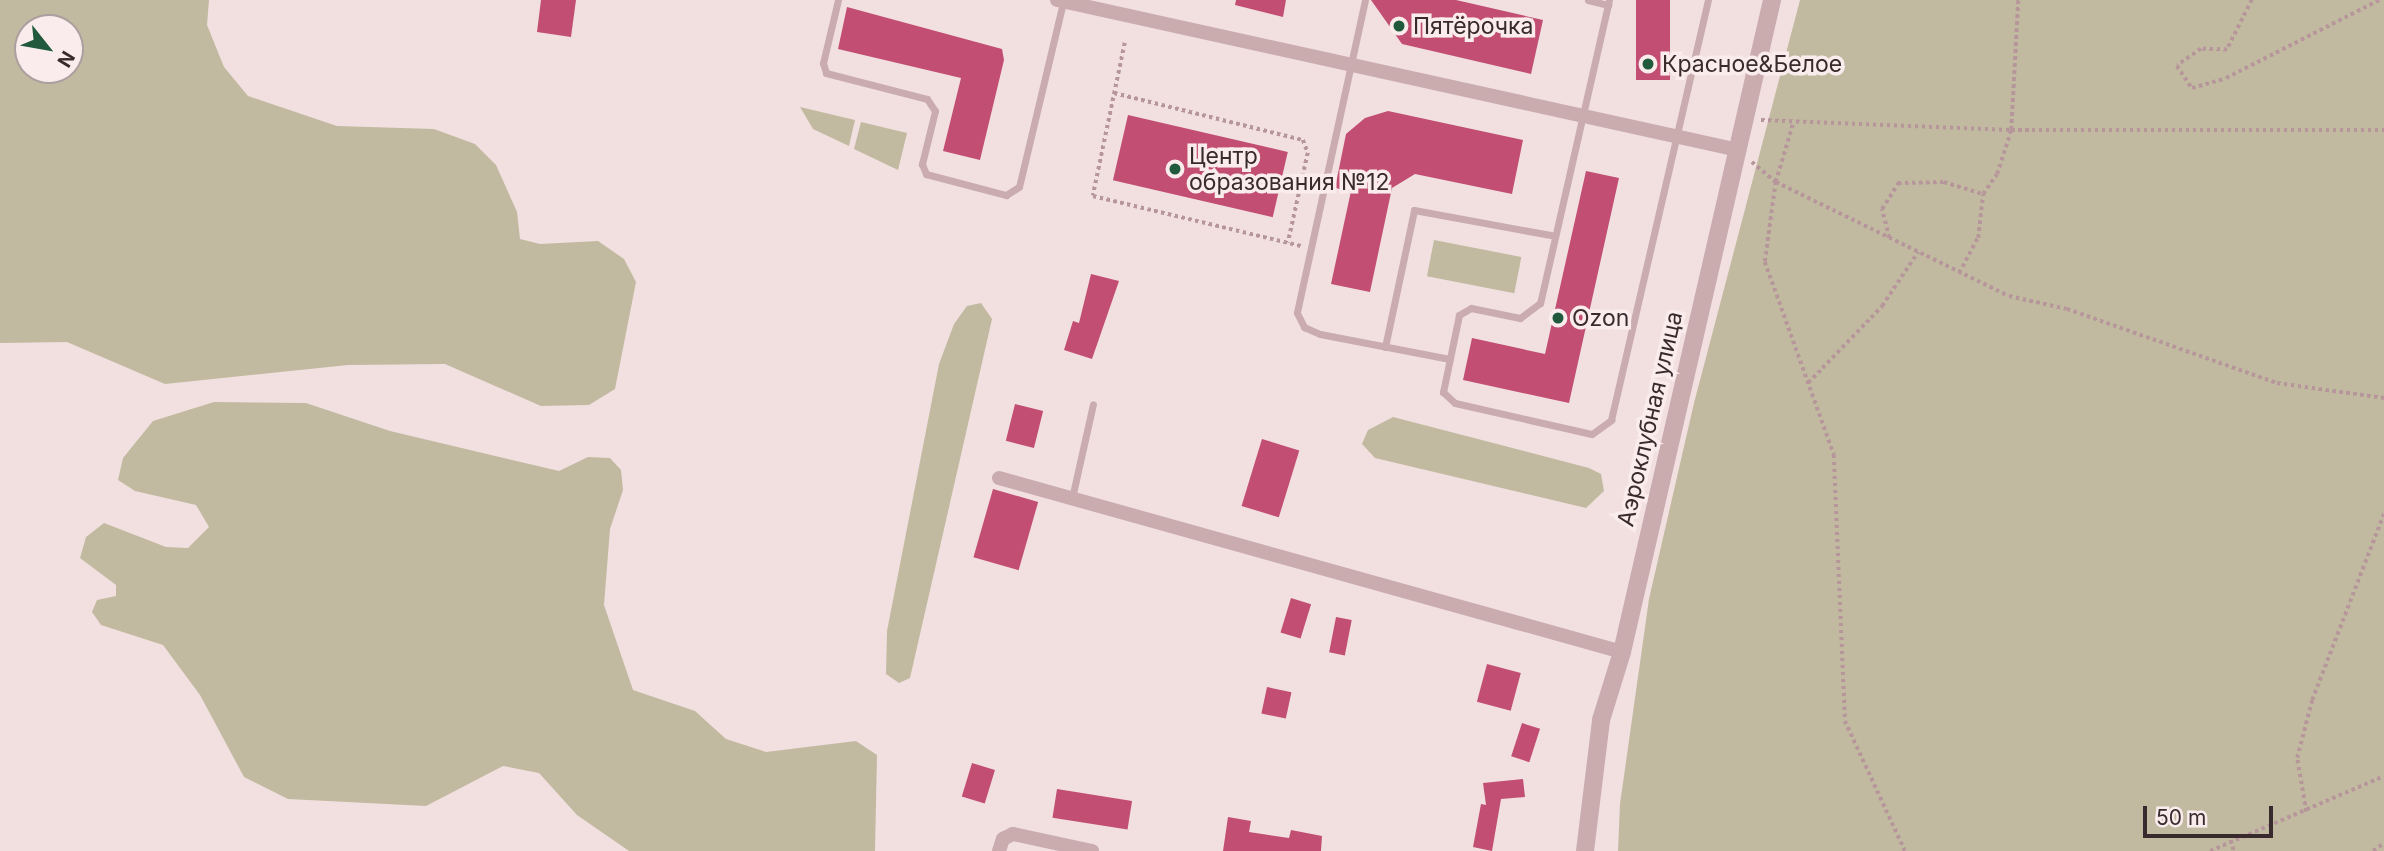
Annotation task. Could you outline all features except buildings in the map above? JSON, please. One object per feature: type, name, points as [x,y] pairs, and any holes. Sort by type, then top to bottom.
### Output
[{"type":"street","name":"Аэроклубная улица","points":[[1585,851],[1601,720],[1622,652],[1772,0]]},
{"type":"street","points":[[1069,1],[1738,150]]},
{"type":"street","points":[[999,478],[1622,652]]},
{"type":"street","points":[[999,851],[1003,839],[1013,834],[1092,851]]},
{"type":"lane","points":[[838,0],[823,62],[826,73],[927,99],[935,111],[922,164],[926,174],[1006,195],[1019,187],[1069,1]]},
{"type":"lane","points":[[1365,0],[1297,306],[1304,327],[1385,347],[1450,359]]},
{"type":"lane","points":[[1588,0],[1608,2],[1540,303],[1531,315],[1464,310],[1443,393],[1455,403],[1592,434],[1603,429],[1611,420],[1708,0]]},
{"type":"lane","points":[[1385,347],[1414,211],[1555,236]]},
{"type":"lane","points":[[1072,498],[1093,404]]},
{"type":"path","points":[[1959,273],[1978,238],[1983,194],[1997,174],[2011,130],[2018,0]]},
{"type":"path","points":[[2252,0],[2227,50],[2202,49],[2177,66],[2192,88],[2226,78],[2379,0]]},
{"type":"path","points":[[1125,43],[1093,196],[1310,248]]},
{"type":"path","points":[[1114,93],[1303,140],[1308,153],[1288,243]]},
{"type":"path","points":[[1745,117],[1793,125],[2011,130],[2384,130]]},
{"type":"path","points":[[1793,125],[1776,182],[1765,262],[1834,454],[1845,721],[1905,851]]},
{"type":"path","points":[[1738,150],[1776,182],[2009,296],[2067,309],[2277,383],[2384,398]]},
{"type":"path","points":[[1889,239],[1882,209],[1898,183],[1944,182],[1983,194]]},
{"type":"path","points":[[1808,383],[1882,306],[1918,253]]},
{"type":"path","points":[[2306,811],[2297,758],[2312,700],[2384,513]]},
{"type":"path","points":[[2210,851],[2384,776]]},
{"type":"path","points":[[2231,840],[2234,851]]},
{"type":"path","points":[[2373,851],[2384,843]]},
{"type":"shaded area","points":[[0,0],[209,0],[207,25],[224,67],[248,96],[337,126],[434,129],[475,144],[496,165],[517,212],[520,239],[540,244],[598,241],[624,259],[636,282],[615,389],[589,405],[541,406],[445,364],[348,365],[165,384],[67,342],[0,343]]},
{"type":"shaded area","points":[[1800,0],[2384,0],[2384,851],[1618,851],[1620,804],[1649,599],[1694,403]]},
{"type":"shaded area","points":[[800,107],[855,120],[849,146],[813,129]]},
{"type":"shaded area","points":[[861,122],[907,133],[898,170],[854,149]]},
{"type":"shaded area","points":[[1434,240],[1521,257],[1514,293],[1427,276]]},
{"type":"shaded area","points":[[981,303],[992,319],[910,678],[899,683],[886,674],[887,631],[939,364],[954,324],[967,306]]},
{"type":"shaded area","points":[[214,402],[306,403],[390,431],[559,471],[588,457],[610,458],[621,470],[623,490],[610,529],[604,605],[633,690],[695,711],[726,739],[766,752],[856,741],[877,755],[875,851],[629,851],[577,815],[539,773],[503,766],[426,806],[288,799],[244,777],[200,695],[163,645],[101,625],[92,612],[97,600],[116,596],[116,585],[80,558],[86,537],[104,523],[166,547],[188,548],[209,527],[196,505],[135,491],[118,480],[123,458],[153,421]]},
{"type":"shaded area","points":[[1393,417],[1589,468],[1601,474],[1604,491],[1586,508],[1375,458],[1362,444],[1368,430]]},
{"type":"place","name":"Пятёрочка","points":[[1399,26]]},
{"type":"place","name":"Красное&Белое","points":[[1648,64]]},
{"type":"place","name":"Центр образования №12","points":[[1175,169]]},
{"type":"place","name":"Ozon","points":[[1558,318]]}]
